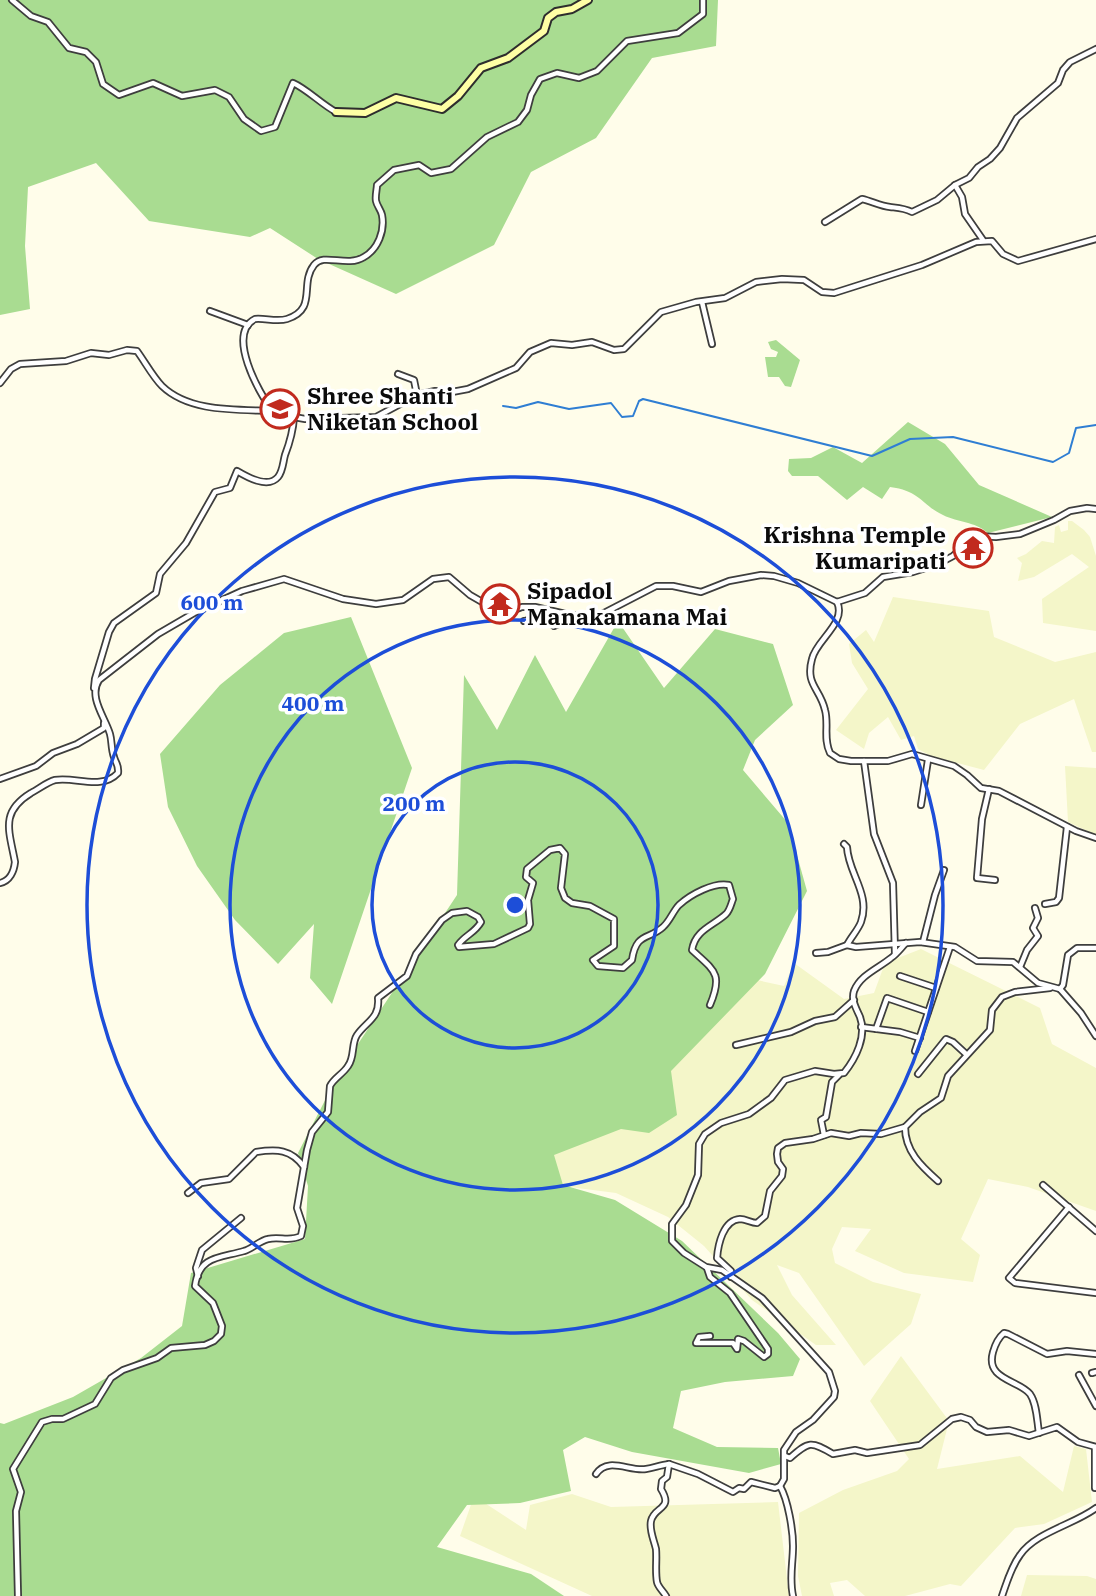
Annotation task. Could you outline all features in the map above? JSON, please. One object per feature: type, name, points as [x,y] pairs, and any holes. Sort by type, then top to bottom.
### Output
[{"type":"main road","points":[[336,112],[365,113],[396,98],[442,110],[458,96],[481,68],[508,58],[544,31],[548,18],[556,12],[572,9],[588,0]]},
{"type":"street","points":[[12,0],[32,16],[48,22],[69,48],[86,52],[96,62],[103,84],[119,95],[153,83],[182,96],[215,90],[229,97],[244,119],[261,131],[275,127],[293,83],[302,86],[319,102],[336,112]]},
{"type":"street","points":[[272,410],[244,357],[243,348],[248,325],[255,319],[279,320],[301,311],[306,300],[308,278],[314,265],[321,260],[354,262],[365,257],[374,248],[381,237],[383,225],[376,201],[377,185],[394,170],[419,165],[431,173],[450,169],[487,137],[518,122],[527,110],[531,95],[540,79],[557,73],[579,78],[597,71],[627,41],[678,33],[703,14],[703,0]]},
{"type":"street","points":[[825,222],[862,199],[876,201],[888,207],[900,206],[912,212],[936,200],[969,178],[978,167],[990,159],[1000,148],[1017,118],[1058,83],[1063,70],[1070,62],[1096,49]]},
{"type":"street","points":[[955,185],[965,214],[984,240]]},
{"type":"street","points":[[0,383],[11,369],[20,364],[66,361],[91,353],[110,355],[127,350],[137,351],[161,386],[183,399],[221,409],[272,410],[311,419],[376,417],[417,395],[435,391],[452,392],[480,385],[516,368],[530,352],[551,343],[572,345],[592,342],[614,350],[624,349],[661,312],[725,298],[749,285],[772,279],[804,280],[822,292],[834,293],[922,265],[984,240],[992,242],[1003,254],[1018,261],[1096,239]]},
{"type":"street","points":[[702,302],[712,344]]},
{"type":"street","points":[[210,310],[248,325]]},
{"type":"street","points":[[398,374],[414,380],[417,395]]},
{"type":"street","points":[[0,883],[9,878],[14,869],[8,820],[9,813],[18,799],[56,779],[91,782],[105,780],[118,773],[119,768],[94,691],[95,679],[114,623],[156,593],[160,574],[186,543],[209,499],[215,492],[230,488],[237,471],[251,480],[266,482],[280,475],[290,447],[294,417]]},
{"type":"street","points":[[94,691],[104,675],[158,634],[234,594],[278,580],[290,581],[343,599],[376,604],[402,600],[433,579],[449,577],[470,595],[499,613],[508,613],[522,607],[535,607],[578,616],[600,615],[656,586],[674,586],[701,592],[729,581],[761,575],[798,583],[837,602],[864,593],[883,577],[938,564],[978,536],[1020,534],[1070,511],[1096,509]]},
{"type":"street","points":[[837,602],[838,615],[814,652],[810,680],[825,709],[826,740],[830,753],[844,760],[864,761],[894,760],[912,754],[954,766],[977,786],[1004,794],[1067,827],[1096,838]]},
{"type":"street","points":[[524,621],[542,617],[554,626],[578,616]]},
{"type":"street","points":[[0,779],[36,766],[53,753],[77,744],[104,728],[104,722]]},
{"type":"street","points":[[921,805],[928,760]]},
{"type":"street","points":[[864,761],[874,834],[893,883],[895,954]]},
{"type":"street","points":[[989,789],[982,819],[977,878],[995,880]]},
{"type":"street","points":[[1045,904],[1056,902],[1059,898],[1067,827]]},
{"type":"street","points":[[844,844],[862,891],[865,911],[860,926],[847,945]]},
{"type":"street","points":[[18,1596],[16,1511],[21,1492],[13,1469],[20,1455],[42,1422],[63,1419],[95,1404],[111,1378],[123,1370],[157,1359],[171,1348],[205,1345],[221,1334],[222,1326],[213,1303],[195,1286],[201,1267],[211,1259],[245,1251],[268,1239],[279,1237],[289,1240],[301,1236],[303,1226],[297,1208],[304,1168],[312,1132],[328,1112],[330,1086],[348,1067],[355,1037],[376,1016],[378,998],[407,976],[416,954],[442,920],[452,913],[467,911],[478,916],[481,922],[476,932],[463,937],[459,947],[494,944],[528,928],[528,900],[533,883],[526,877],[527,869],[550,850],[560,848],[565,854],[561,888],[565,898],[572,903],[590,906],[614,919],[614,946],[593,960],[598,966],[623,968],[632,960],[634,948],[646,935],[663,928],[680,905],[710,887],[720,883],[729,885],[733,899],[728,912],[703,929],[693,942],[692,950],[714,970],[717,987],[710,1005]]},
{"type":"street","points":[[923,942],[944,870]]},
{"type":"street","points":[[1020,967],[1038,934],[1033,928],[1038,918],[1035,908]]},
{"type":"street","points":[[816,953],[847,945],[856,947],[923,942],[950,947],[977,961],[1008,960],[1020,967],[1029,978],[1051,988]]},
{"type":"street","points":[[824,1135],[821,1120],[826,1117],[832,1082],[853,1062],[861,1039],[861,1020],[854,1000],[855,989],[863,978],[906,943]]},
{"type":"street","points":[[915,1051],[950,947]]},
{"type":"street","points":[[1060,989],[1068,955],[1077,948],[1096,948]]},
{"type":"street","points":[[900,976],[936,988]]},
{"type":"street","points":[[732,1278],[731,1271],[718,1258],[723,1233],[729,1223],[738,1219],[757,1223],[765,1216],[770,1191],[782,1176],[783,1169],[777,1154],[779,1148],[785,1143],[836,1132],[849,1136],[861,1133],[881,1134],[905,1126],[941,1098],[948,1076],[990,1030],[992,1010],[1002,998],[1015,992],[1060,989],[1096,1036]]},
{"type":"street","points":[[876,1029],[887,998],[928,1012]]},
{"type":"street","points":[[736,1045],[791,1032],[815,1021],[835,1017],[854,1000]]},
{"type":"street","points":[[861,1027],[920,1038]]},
{"type":"street","points":[[918,1074],[946,1039],[966,1054]]},
{"type":"street","points":[[596,1474],[607,1466],[648,1469],[669,1464],[698,1474],[733,1492],[739,1488],[744,1489],[751,1482],[775,1488],[780,1486],[784,1479],[784,1450],[796,1432],[813,1420],[834,1397],[829,1372],[762,1298],[722,1270],[706,1267],[684,1253],[672,1241],[672,1224],[686,1205],[698,1175],[699,1144],[705,1133],[721,1123],[749,1114],[771,1098],[785,1080],[814,1072],[840,1074]]},
{"type":"street","points":[[905,1126],[910,1150],[919,1164],[938,1181]]},
{"type":"street","points":[[188,1193],[201,1183],[229,1179],[256,1152],[289,1152],[296,1155],[304,1168]]},
{"type":"street","points":[[1043,1185],[1096,1231]]},
{"type":"street","points":[[1069,1207],[1009,1278],[1015,1283],[1096,1293]]},
{"type":"street","points":[[198,1276],[196,1268],[202,1250],[241,1218]]},
{"type":"street","points":[[706,1267],[710,1278],[730,1293],[768,1349],[768,1354],[764,1357],[738,1339],[737,1349],[733,1343],[696,1343],[699,1337],[710,1336]]},
{"type":"street","points":[[1039,1433],[1032,1397],[1028,1392],[1000,1377],[993,1363],[993,1353],[1000,1335],[1008,1334],[1047,1353],[1067,1351],[1096,1354]]},
{"type":"street","points":[[1079,1375],[1096,1406]]},
{"type":"street","points":[[785,1456],[790,1458],[802,1446],[810,1444],[818,1445],[833,1454],[855,1450],[867,1453],[919,1445],[952,1419],[961,1418],[970,1420],[976,1427],[987,1432],[1009,1430],[1029,1436],[1057,1427],[1078,1442],[1095,1447],[1095,1488]]},
{"type":"street","points":[[666,1596],[657,1585],[656,1549],[651,1521],[654,1514],[662,1510],[666,1503],[661,1489],[669,1464]]},
{"type":"street","points":[[780,1486],[786,1501],[793,1546],[789,1581],[793,1596]]},
{"type":"street","points":[[1002,1596],[1011,1569],[1021,1552],[1042,1535],[1065,1527],[1096,1508]]},
{"type":"green space","points":[[0,0],[718,0],[716,46],[652,58],[596,138],[531,172],[494,245],[396,294],[318,259],[270,228],[250,237],[149,221],[96,163],[28,187],[25,246],[30,309],[0,315]]},
{"type":"green space","points":[[776,340],[800,360],[791,387],[785,386],[779,377],[768,377],[765,357],[776,357],[778,352],[771,349],[768,342]]},
{"type":"green space","points":[[908,422],[945,444],[979,485],[1052,517],[988,533],[977,526],[935,511],[914,495],[900,489],[890,487],[882,499],[863,487],[847,500],[818,476],[792,476],[788,471],[789,459],[811,458],[833,447],[862,463]]},
{"type":"green space","points":[[1068,521],[1072,521],[1090,537],[1096,556],[1096,631],[1043,623],[1042,599],[1089,567],[1072,554],[1034,577],[1018,581],[1022,563],[1017,558],[1042,541],[1054,543],[1055,527],[1059,525],[1061,532],[1068,530]]},
{"type":"green space","points":[[893,597],[989,611],[994,637],[1055,662],[1096,652],[1096,752],[1092,752],[1074,699],[1020,724],[984,770],[931,756],[918,749],[914,736],[901,740],[888,717],[869,733],[864,749],[836,730],[868,689],[852,663],[849,644],[866,630],[874,642]]},
{"type":"green space","points":[[351,617],[412,768],[332,1004],[310,978],[314,924],[278,964],[235,920],[197,866],[168,807],[160,754],[220,685],[284,633]]},
{"type":"green space","points":[[618,621],[664,688],[715,629],[773,644],[793,705],[755,740],[743,770],[788,823],[807,891],[765,974],[671,1071],[677,1115],[649,1133],[621,1129],[554,1155],[563,1185],[615,1200],[682,1241],[778,1333],[800,1359],[793,1376],[725,1382],[681,1391],[673,1428],[717,1447],[778,1448],[781,1464],[749,1473],[632,1452],[585,1437],[563,1450],[571,1491],[520,1503],[467,1505],[437,1547],[531,1574],[564,1596],[0,1596],[0,1423],[4,1424],[73,1397],[141,1358],[182,1326],[191,1273],[305,1239],[308,1186],[298,1153],[340,1071],[457,895],[464,675],[497,730],[535,655],[566,712]]},
{"type":"green space","points":[[1065,766],[1096,768],[1096,835],[1068,822]]},
{"type":"green space","points":[[921,949],[1040,1008],[1052,1044],[1096,1068],[1096,1211],[1028,1187],[988,1179],[961,1239],[980,1255],[973,1282],[904,1273],[855,1251],[871,1229],[842,1227],[832,1249],[835,1263],[873,1282],[921,1294],[911,1324],[864,1366],[799,1273],[777,1265],[792,1295],[836,1345],[816,1345],[752,1300],[704,1246],[668,1217],[616,1193],[554,1185],[547,1149],[659,1074],[734,975],[784,986],[794,963],[844,999],[874,993],[885,963]]},
{"type":"green space","points":[[901,1356],[949,1421],[937,1469],[1020,1456],[1063,1492],[1074,1446],[1086,1449],[1092,1502],[1044,1524],[1015,1528],[961,1586],[950,1584],[905,1596],[865,1596],[847,1580],[830,1583],[834,1596],[802,1596],[798,1576],[799,1513],[843,1490],[897,1471],[909,1459],[870,1401]]},
{"type":"green space","points":[[572,1494],[611,1507],[778,1502],[789,1596],[592,1596],[460,1536],[474,1496],[526,1530],[530,1505]]},
{"type":"green space","points":[[1027,1575],[1087,1576],[1096,1579],[1096,1596],[1021,1596]]},
{"type":"waterway","points":[[503,406],[516,408],[538,402],[569,409],[611,403],[622,417],[633,416],[639,401],[643,399],[872,456],[910,439],[953,437],[1053,462],[1069,453],[1076,428],[1096,425]]},
{"type":"place","name":"Shree Shanti Niketan School","points":[[280,409]]},
{"type":"place","name":"Krishna Temple Kumaripati","points":[[973,548]]},
{"type":"place","name":"Sipadol Manakamana Mai","points":[[500,604]]}]
